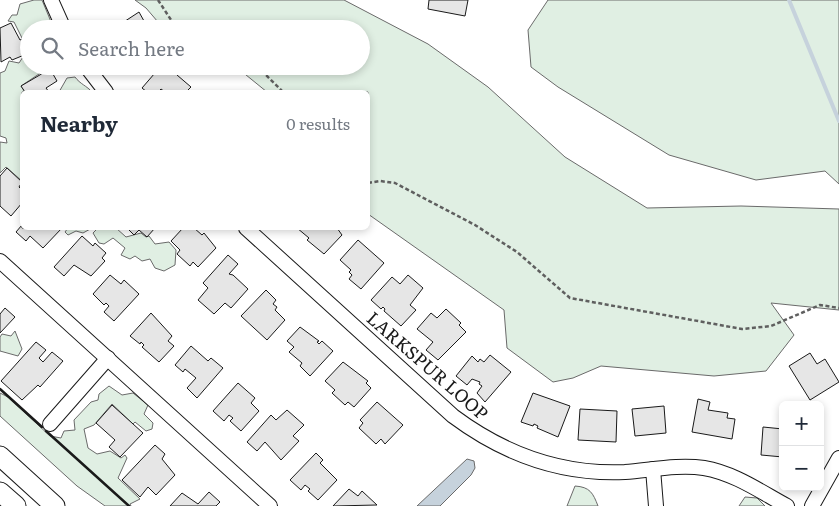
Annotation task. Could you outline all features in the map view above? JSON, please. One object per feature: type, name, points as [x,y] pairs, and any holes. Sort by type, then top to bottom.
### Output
[{"type":"main road","points":[[0,456],[55,506]]},
{"type":"main road","points":[[0,492],[16,506]]},
{"type":"street","points":[[51,0],[60,20]]},
{"type":"street","points":[[93,75],[104,90]]},
{"type":"street","name":"LARKSPUR LOOP","points":[[248,230],[453,416],[484,438],[510,452],[542,464],[568,470],[596,472],[687,468],[720,472],[787,506]]},
{"type":"street","points":[[0,260],[270,506]]},
{"type":"street","points":[[50,424],[108,358]]},
{"type":"street","points":[[812,506],[839,458]]},
{"type":"street","points":[[653,470],[656,506]]},
{"type":"path","points":[[158,0],[171,20]]},
{"type":"path","points":[[266,75],[281,90]]},
{"type":"path","points":[[370,183],[380,181],[395,183],[475,225],[517,252],[570,298],[742,329],[771,326],[820,305],[839,308]]},
{"type":"green space","points":[[42,0],[50,20],[20,20],[20,34],[14,22],[8,21],[12,15],[17,15],[20,4]]},
{"type":"green space","points":[[135,0],[344,0],[428,44],[488,87],[565,157],[647,208],[741,206],[839,209],[839,310],[771,303],[794,335],[766,371],[714,376],[601,366],[573,378],[553,382],[507,348],[504,310],[370,215],[370,90],[265,90],[246,75],[370,75],[370,20],[156,20],[146,8]]},
{"type":"green space","points":[[548,0],[839,0],[839,184],[825,171],[756,180],[669,155],[558,87],[531,67],[528,30]]},
{"type":"green space","points":[[9,61],[19,63],[20,62],[20,75],[38,75],[21,86],[24,90],[20,90],[20,179],[6,167],[0,173],[0,142],[7,143],[6,138],[0,136],[0,73],[5,71]]},
{"type":"green space","points":[[75,77],[90,90],[60,90],[67,78]]},
{"type":"green space","points":[[66,230],[88,230],[83,233],[76,231],[68,235],[65,232]]},
{"type":"green space","points":[[96,230],[118,230],[126,237],[141,233],[146,237],[149,236],[155,244],[169,242],[176,250],[175,265],[164,271],[155,268],[150,259],[142,261],[135,256],[130,259],[121,255],[125,248],[113,238],[104,244],[99,243],[93,233]]},
{"type":"green space","points":[[15,331],[22,349],[18,356],[0,351],[0,337],[2,334],[11,336]]},
{"type":"green space","points":[[109,386],[122,395],[133,393],[148,405],[144,414],[153,423],[152,429],[146,431],[135,422],[133,424],[112,404],[94,425],[84,429],[88,448],[97,454],[110,451],[121,458],[125,455],[127,458],[118,478],[140,499],[130,504],[131,506],[105,506],[77,486],[0,416],[0,393],[8,397],[50,436],[61,438],[64,431],[75,430],[74,420],[91,402],[98,400],[99,394]]},
{"type":"green space","points":[[575,486],[588,489],[598,506],[567,506]]},
{"type":"green space","points":[[745,497],[757,498],[765,506],[739,506]]},
{"type":"shaded area","points":[[467,459],[474,461],[475,468],[471,475],[440,506],[417,506]]},
{"type":"building","points":[[429,0],[468,0],[465,16],[428,9]]},
{"type":"building","points":[[139,12],[143,20],[127,20]]},
{"type":"building","points":[[11,23],[20,40],[20,57],[12,60],[10,57],[1,62],[0,28]]},
{"type":"building","points":[[40,75],[54,75],[57,81],[46,88],[48,90],[24,90],[21,86]]},
{"type":"building","points":[[153,75],[177,75],[191,87],[188,90],[144,90],[142,88]]},
{"type":"building","points":[[7,168],[20,180],[20,205],[11,216],[0,206],[0,176]]},
{"type":"building","points":[[20,227],[20,230],[60,230],[43,248],[30,236],[26,241],[16,232]]},
{"type":"building","points":[[129,230],[139,230],[134,235]]},
{"type":"building","points":[[139,230],[153,230],[147,237]]},
{"type":"building","points":[[181,230],[196,230],[202,235],[204,233],[216,248],[198,267],[193,262],[190,266],[177,254],[180,250],[171,241]]},
{"type":"building","points":[[299,230],[338,230],[342,235],[324,254],[307,240],[309,238]]},
{"type":"building","points":[[82,236],[93,246],[95,243],[106,253],[102,258],[105,261],[91,276],[74,265],[64,276],[54,267]]},
{"type":"building","points":[[358,240],[384,263],[361,289],[349,279],[352,275],[349,272],[351,270],[340,260]]},
{"type":"building","points":[[228,255],[238,264],[229,274],[233,275],[248,289],[231,308],[225,303],[214,314],[198,300],[208,288],[203,283]]},
{"type":"building","points":[[110,275],[121,284],[124,280],[139,294],[114,321],[104,312],[109,306],[106,303],[104,305],[93,294]]},
{"type":"building","points":[[408,275],[423,288],[410,305],[416,310],[401,326],[384,311],[383,307],[381,309],[371,300],[392,277],[400,284]]},
{"type":"building","points":[[266,290],[276,300],[273,304],[277,307],[275,310],[285,320],[267,340],[241,316]]},
{"type":"building","points":[[5,308],[15,317],[0,333],[0,314]]},
{"type":"building","points":[[446,309],[461,323],[459,325],[466,332],[438,360],[426,350],[433,342],[417,329],[431,313],[437,318]]},
{"type":"building","points":[[151,313],[172,336],[168,341],[174,346],[159,362],[142,347],[144,345],[141,342],[140,344],[130,336]]},
{"type":"building","points":[[300,327],[319,341],[317,342],[319,344],[322,341],[333,351],[310,376],[300,366],[302,363],[289,352],[294,347],[287,341]]},
{"type":"building","points":[[36,342],[46,350],[39,358],[43,362],[52,352],[63,361],[40,387],[38,385],[22,400],[1,381]]},
{"type":"building","points":[[191,346],[208,361],[211,358],[223,368],[197,398],[187,388],[196,378],[185,369],[183,372],[175,365]]},
{"type":"building","points":[[810,353],[817,364],[825,359],[839,382],[810,400],[789,366]]},
{"type":"building","points":[[490,355],[511,372],[485,402],[477,393],[482,386],[479,384],[480,382],[472,379],[467,385],[456,376],[472,356],[478,362],[480,359],[484,362]]},
{"type":"building","points":[[343,362],[368,381],[366,383],[371,388],[354,407],[348,402],[345,405],[332,393],[335,390],[325,381]]},
{"type":"building","points":[[238,383],[255,398],[251,403],[259,411],[241,431],[230,421],[233,418],[229,415],[224,421],[213,411]]},
{"type":"building","points":[[533,393],[570,406],[558,437],[537,428],[538,426],[534,424],[533,426],[521,422]]},
{"type":"building","points":[[698,399],[710,402],[708,410],[728,413],[727,418],[735,419],[732,439],[692,432]]},
{"type":"building","points":[[377,402],[403,425],[385,444],[381,439],[376,444],[359,428],[363,423],[360,420]]},
{"type":"building","points":[[112,405],[143,433],[120,457],[109,447],[115,440],[96,423]]},
{"type":"building","points":[[664,406],[666,433],[635,436],[632,409]]},
{"type":"building","points":[[580,409],[617,411],[616,442],[578,440]]},
{"type":"building","points":[[287,410],[304,425],[293,436],[299,441],[281,460],[265,442],[257,451],[247,442],[271,415],[276,420]]},
{"type":"building","points":[[763,427],[779,429],[779,457],[761,455]]},
{"type":"building","points":[[155,445],[165,454],[162,459],[175,475],[156,495],[148,487],[140,497],[122,480]]},
{"type":"building","points":[[316,453],[323,460],[320,463],[337,480],[318,500],[308,491],[310,489],[305,485],[301,490],[290,480]]},
{"type":"building","points":[[349,489],[358,496],[362,491],[377,505],[333,506]]},
{"type":"building","points":[[209,492],[220,502],[216,506],[170,506],[182,493],[198,504]]},
{"type":"waterway","points":[[789,0],[839,121]]},
{"type":"wall","points":[[0,389],[42,427]]},
{"type":"wall","points":[[46,431],[129,506]]}]
